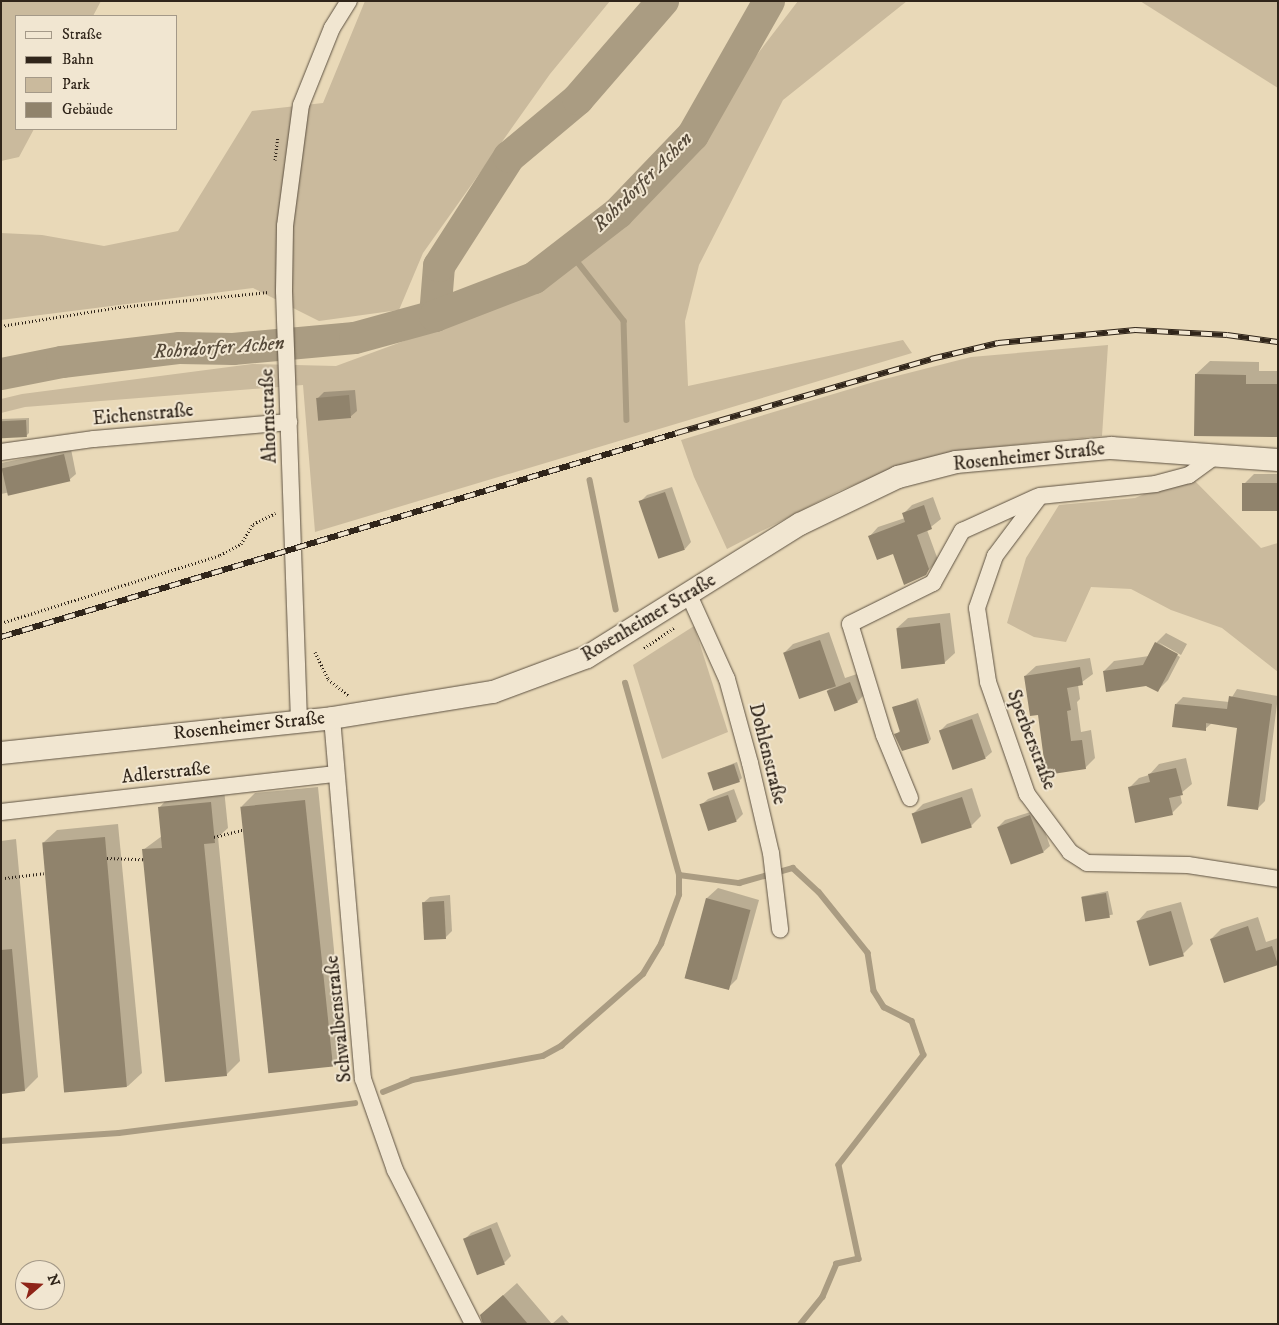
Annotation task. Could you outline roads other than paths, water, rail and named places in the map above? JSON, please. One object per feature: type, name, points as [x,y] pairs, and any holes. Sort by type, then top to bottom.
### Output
[{"type":"main road","name":"Rosenheimer Straße","points":[[1,753],[342,716],[447,702],[493,692],[544,675],[586,657],[694,604],[800,524],[898,478],[956,462],[1111,448],[1218,454],[1278,460]]},
{"type":"street","name":"Ahornstraße","points":[[300,721],[284,309],[285,226],[300,105],[332,28],[349,1]]},
{"type":"street","name":"Eichenstraße","points":[[1,452],[94,439],[289,422]]},
{"type":"street","points":[[910,798],[884,735],[850,624],[933,583],[962,531],[1040,496],[1156,484],[1189,475],[1218,454]]},
{"type":"street","name":"Sperberstraße","points":[[1040,496],[994,556],[977,608],[988,682],[1026,794],[1070,852],[1087,863],[1188,866],[1278,879]]},
{"type":"street","name":"Dohlenstraße","points":[[694,604],[727,679],[750,763],[771,853],[780,929]]},
{"type":"street","name":"Schwalbenstraße","points":[[342,716],[336,774],[363,1079],[395,1170],[473,1324]]},
{"type":"street","name":"Adlerstraße","points":[[1,812],[336,774]]},
{"type":"waterway","name":"Rohrdorfer Achen","points":[[435,316],[439,266],[509,157],[578,99],[663,1]]},
{"type":"waterway","name":"Rohrdorfer Achen","points":[[1,374],[62,362],[180,348],[233,349],[355,338],[435,316],[534,278],[618,213],[693,135],[769,1]]},
{"type":"waterway","points":[[569,251],[624,321],[627,420]]},
{"type":"waterway","points":[[590,480],[616,609]]},
{"type":"waterway","points":[[383,1092],[412,1080],[543,1056],[561,1046],[643,974],[661,944],[679,895],[679,875],[625,683]]},
{"type":"waterway","points":[[679,875],[739,883],[793,868],[819,892],[868,953],[874,991],[884,1007],[912,1021],[924,1055],[839,1165],[859,1259],[837,1264],[823,1297],[801,1324]]},
{"type":"waterway","points":[[1,1141],[119,1133],[355,1103]]},
{"type":"railway","points":[[1,637],[677,433],[931,359],[998,343],[1135,330],[1227,335],[1278,342]]}]
